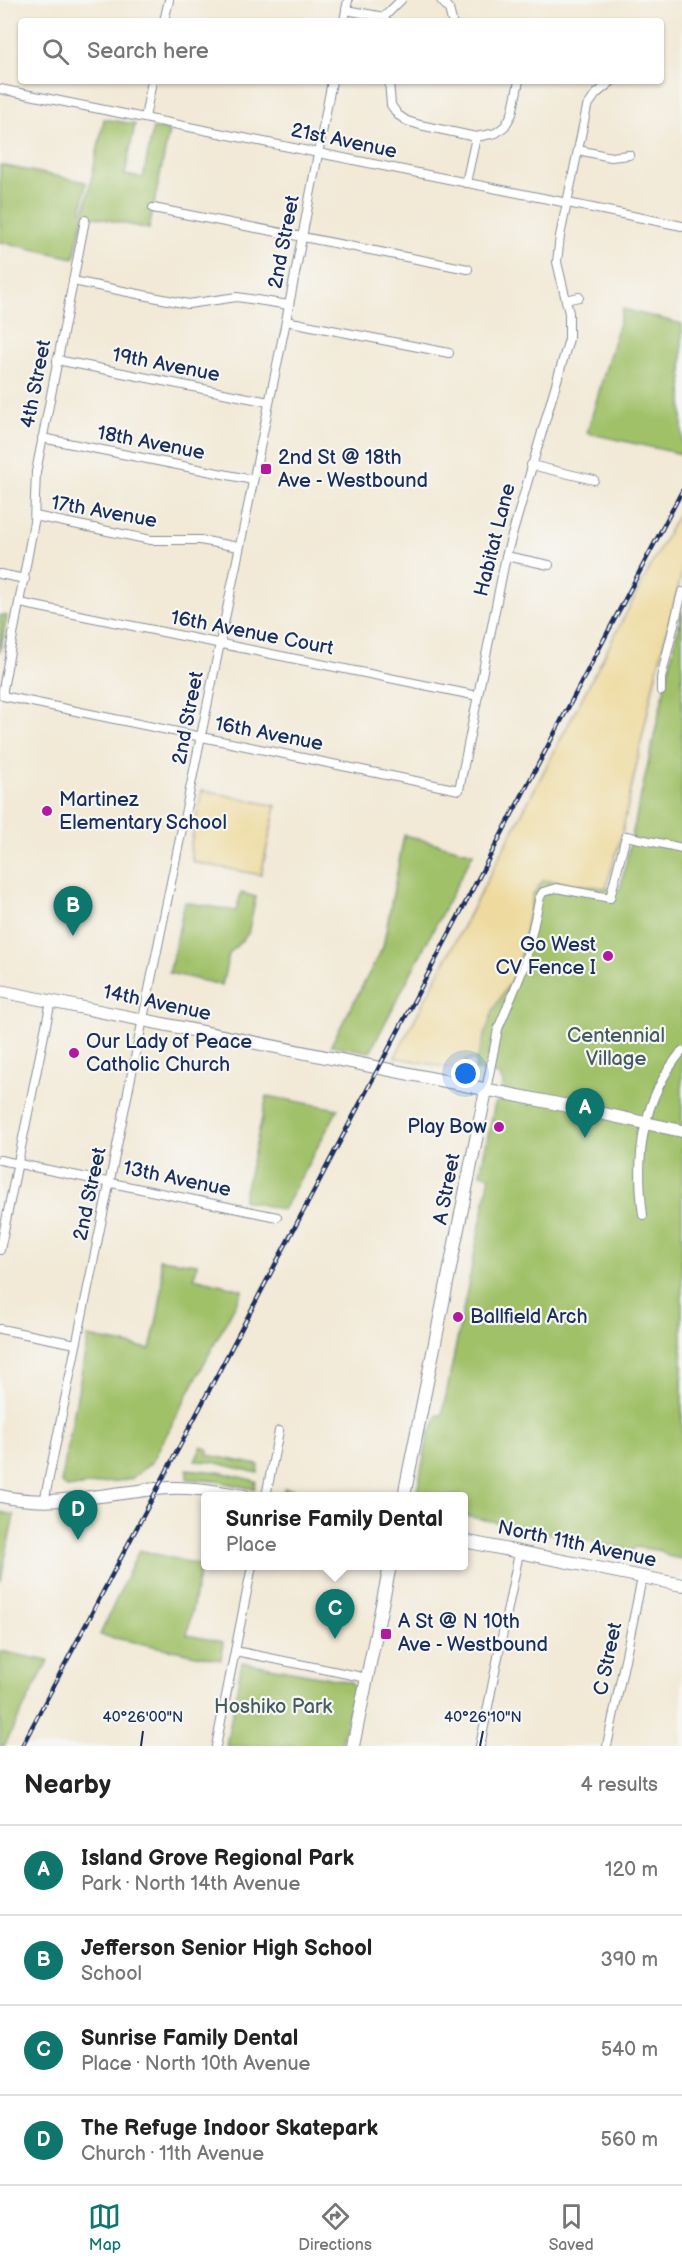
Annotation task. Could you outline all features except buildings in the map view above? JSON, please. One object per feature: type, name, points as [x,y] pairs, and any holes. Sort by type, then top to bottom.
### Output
[{"type":"street","points":[[165,18],[169,0]]},
{"type":"street","points":[[345,18],[348,0]]},
{"type":"street","points":[[385,18],[401,0]]},
{"type":"street","points":[[441,0],[449,9],[452,18]]},
{"type":"street","points":[[346,10],[380,18]]},
{"type":"street","points":[[145,118],[152,84]]},
{"type":"street","name":"2nd Street","points":[[44,1502],[286,321],[331,84]]},
{"type":"street","points":[[389,84],[391,105],[398,115],[414,123],[476,137],[496,133],[505,126],[512,114],[518,84]]},
{"type":"street","name":"Habitat Lane","points":[[459,790],[506,556],[569,339],[569,313],[557,262],[587,107],[596,94],[608,84]]},
{"type":"street","name":"21st Avenue","points":[[0,89],[682,226]]},
{"type":"street","points":[[466,183],[476,137]]},
{"type":"street","points":[[578,150],[611,157],[629,155]]},
{"type":"street","points":[[153,208],[468,269]]},
{"type":"street","name":"4th Street","points":[[3,696],[4,662],[20,603],[35,516],[36,472],[85,220]]},
{"type":"street","points":[[73,282],[188,304],[237,297],[289,305]]},
{"type":"street","points":[[566,300],[579,297]]},
{"type":"street","points":[[286,321],[449,353]]},
{"type":"street","name":"19th Avenue","points":[[57,360],[269,402]]},
{"type":"street","name":"18th Avenue","points":[[42,438],[253,480]]},
{"type":"street","points":[[531,465],[594,480]]},
{"type":"street","name":"17th Avenue","points":[[35,516],[151,540],[200,540],[239,547]]},
{"type":"street","points":[[506,556],[549,565]]},
{"type":"street","points":[[0,574],[25,579]]},
{"type":"street","points":[[661,691],[661,678],[682,591]]},
{"type":"street","name":"16th Avenue Court","points":[[20,603],[478,696]]},
{"type":"street","name":"16th Avenue","points":[[3,696],[459,790]]},
{"type":"street","name":"A Street","points":[[405,1492],[498,1029],[524,966],[540,897],[543,892],[556,888],[610,898],[626,836],[682,848]]},
{"type":"street","name":"14th Avenue","points":[[0,991],[682,1131]]},
{"type":"street","points":[[0,1250],[51,1001]]},
{"type":"street","points":[[643,1215],[640,1168],[646,1123],[653,1096],[673,1062],[682,1052]]},
{"type":"street","name":"13th Avenue","points":[[0,1160],[277,1218]]},
{"type":"street","points":[[0,1329],[76,1344]]},
{"type":"street","points":[[267,1492],[279,1431]]},
{"type":"street","points":[[0,1496],[44,1502],[174,1488],[219,1492]]},
{"type":"street","name":"North 11th Avenue","points":[[468,1542],[682,1586]]},
{"type":"street","points":[[480,1746],[519,1552]]},
{"type":"street","points":[[216,1746],[251,1570]]},
{"type":"street","points":[[353,1746],[389,1570]]},
{"type":"street","name":"C Street","points":[[607,1746],[642,1578]]},
{"type":"street","points":[[235,1651],[367,1678]]},
{"type":"green space","points":[[104,119],[135,124],[125,175],[143,178],[153,128],[169,131],[149,229],[86,215],[85,209]]},
{"type":"green space","points":[[0,165],[86,182],[82,209],[84,216],[74,258],[0,242]]},
{"type":"green space","points":[[623,309],[682,324],[682,454],[587,433]]},
{"type":"green space","name":"Centennial Village","points":[[682,610],[682,1559],[667,1556],[662,1551],[636,1547],[632,1550],[538,1531],[539,1529],[468,1517],[468,1492],[417,1492],[429,1432],[435,1424],[437,1415],[442,1415],[490,1176],[480,1174],[495,1103],[500,1101],[503,1083],[499,1075],[475,1070],[478,1050],[493,1010],[518,968],[533,894],[543,880],[620,890]]},
{"type":"green space","points":[[0,615],[7,616],[0,653]]},
{"type":"green space","points":[[404,835],[473,853],[370,1052],[331,1045],[383,947]]},
{"type":"green space","points":[[241,893],[256,897],[248,934],[229,954],[222,985],[169,973],[185,902],[236,911]]},
{"type":"green space","points":[[267,1096],[338,1109],[283,1210],[243,1200]]},
{"type":"green space","points":[[159,1259],[197,1264],[194,1278],[243,1290],[152,1462],[131,1479],[68,1488],[61,1483],[88,1337],[150,1349],[161,1292]]},
{"type":"green space","points":[[202,1446],[208,1450],[208,1455],[259,1465],[258,1473],[213,1462],[195,1461]]},
{"type":"green space","points":[[187,1469],[219,1472],[256,1481],[254,1489],[217,1481],[187,1479]]},
{"type":"green space","points":[[284,1488],[307,1492],[283,1492]]},
{"type":"green space","points":[[0,1512],[14,1515],[1,1580],[0,1580]]},
{"type":"green space","points":[[139,1550],[201,1565],[187,1635],[223,1642],[221,1660],[100,1635]]},
{"type":"green space","points":[[0,1651],[48,1661],[4,1746],[0,1746]]},
{"type":"green space","name":"Hoshiko Park","points":[[242,1662],[351,1682],[354,1688],[341,1746],[226,1746]]},
{"type":"sand","points":[[682,506],[682,573],[654,682],[622,833],[606,888],[543,880],[533,894],[518,968],[493,1010],[477,1059],[467,1060],[459,1070],[395,1057]]},
{"type":"sand","points":[[202,790],[276,806],[261,875],[193,862],[190,848]]},
{"type":"railway","points":[[22,1746],[682,491]]},
{"type":"place","name":"2nd St @ 18th Ave - Westbound","points":[[266,469]]},
{"type":"place","name":"Martinez Elementary School","points":[[47,811]]},
{"type":"place","name":"Jefferson Senior High School","points":[[73,936]]},
{"type":"place","name":"Go West CV Fence I","points":[[608,956]]},
{"type":"place","name":"Our Lady of Peace Catholic Church","points":[[74,1053]]},
{"type":"place","name":"Play Bow","points":[[499,1127]]},
{"type":"place","name":"Island Grove Regional Park","points":[[585,1138]]},
{"type":"place","name":"Ballfield Arch","points":[[458,1317]]},
{"type":"place","name":"The Refuge Indoor Skatepark","points":[[78,1540]]},
{"type":"place","name":"A St @ N 10th Ave - Westbound","points":[[386,1634]]},
{"type":"place","name":"Sunrise Family Dental","points":[[335,1639]]}]
